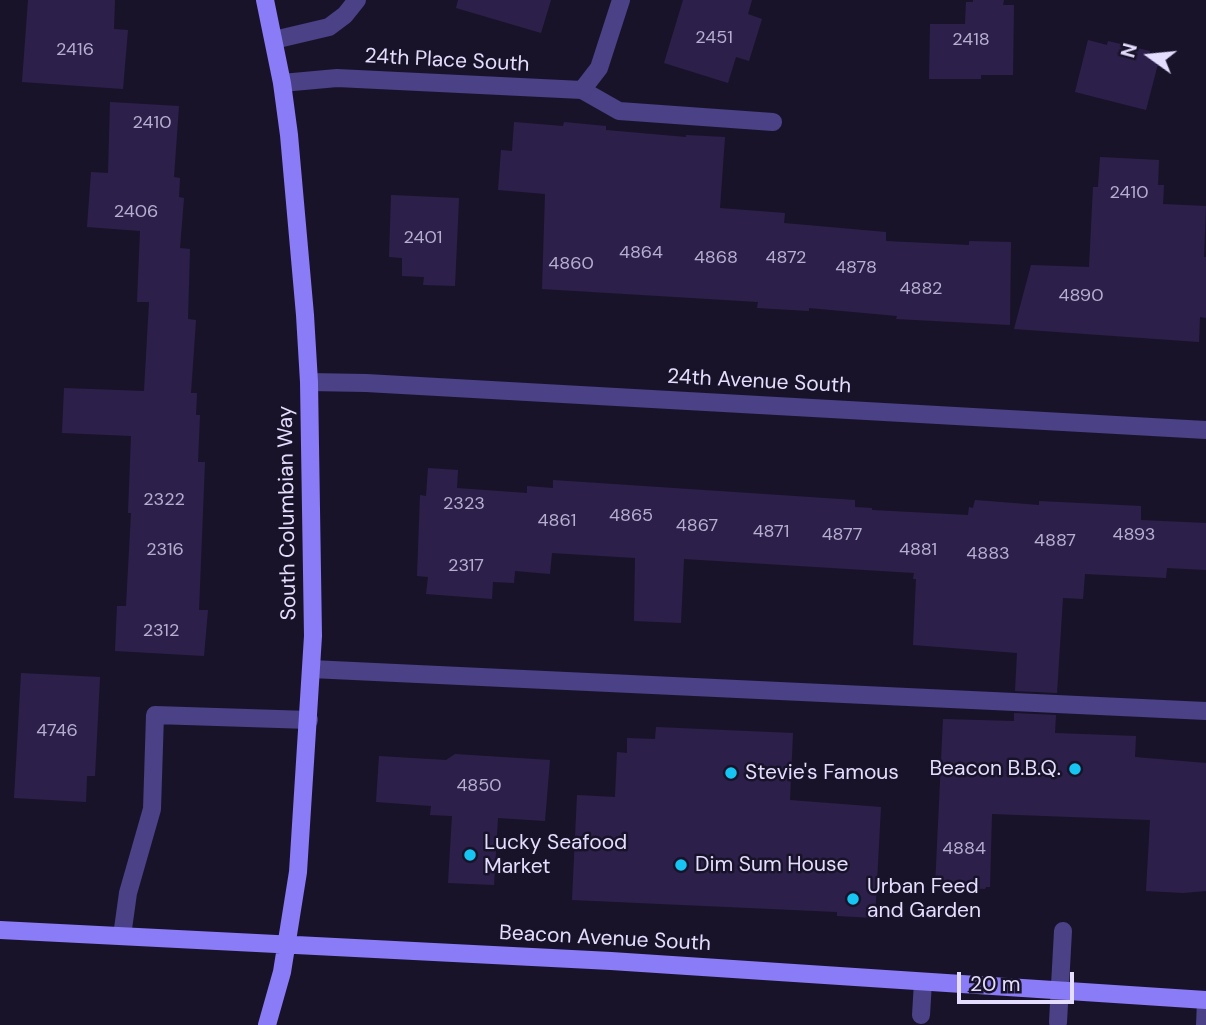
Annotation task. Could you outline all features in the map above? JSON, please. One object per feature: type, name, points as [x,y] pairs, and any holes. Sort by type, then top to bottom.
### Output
[{"type":"main road","name":"South Columbian Way","points":[[265,0],[282,83],[290,148],[309,382],[312,609],[309,720],[298,872],[287,944],[267,1025]]},
{"type":"main road","name":"Beacon Avenue South","points":[[0,930],[611,961],[1206,1000]]},
{"type":"street","points":[[274,40],[329,27],[345,15],[357,0]]},
{"type":"street","points":[[621,0],[600,68],[582,90],[619,111],[773,122]]},
{"type":"street","name":"24th Place South","points":[[282,83],[337,78],[582,90]]},
{"type":"street","name":"24th Avenue South","points":[[309,382],[1206,430]]},
{"type":"street","points":[[311,669],[1206,711]]},
{"type":"street","points":[[122,936],[128,893],[152,809],[155,715],[309,720]]},
{"type":"street","points":[[1058,1022],[1063,931]]},
{"type":"street","points":[[920,1015],[923,982]]},
{"type":"street","points":[[1205,1025],[1206,1000]]},
{"type":"building","points":[[28,0],[115,0],[114,29],[128,30],[123,89],[22,82]]},
{"type":"building","points":[[458,0],[551,0],[541,33],[456,8]]},
{"type":"building","points":[[683,0],[752,0],[748,14],[762,19],[749,61],[736,57],[728,83],[664,63]]},
{"type":"building","points":[[1004,0],[1003,5],[1014,5],[1013,75],[981,75],[981,79],[929,79],[930,24],[965,24],[966,2]]},
{"type":"building","points":[[1088,40],[1107,45],[1108,41],[1150,51],[1149,58],[1159,60],[1146,110],[1075,92]]},
{"type":"building","points":[[110,102],[179,106],[174,177],[180,178],[179,197],[184,198],[180,248],[190,249],[188,319],[196,320],[191,393],[197,393],[196,415],[200,415],[198,462],[205,462],[199,610],[208,610],[204,656],[115,651],[117,606],[126,606],[131,513],[128,513],[131,436],[62,433],[64,388],[144,391],[149,302],[137,302],[140,231],[87,227],[91,172],[108,173]]},
{"type":"building","points":[[514,122],[563,126],[564,122],[606,126],[606,130],[686,137],[725,137],[720,208],[785,213],[784,223],[886,232],[886,241],[969,245],[969,241],[1011,242],[1010,325],[896,319],[897,316],[809,308],[809,311],[757,308],[758,302],[542,289],[545,194],[498,190],[501,150],[512,151]]},
{"type":"building","points":[[1100,157],[1159,160],[1158,185],[1164,185],[1163,204],[1206,206],[1206,318],[1200,317],[1199,342],[1014,329],[1031,265],[1089,267],[1093,187],[1098,187]]},
{"type":"building","points":[[391,195],[459,198],[455,286],[423,285],[424,277],[402,276],[402,258],[389,257]]},
{"type":"building","points":[[428,468],[458,470],[457,488],[527,493],[527,486],[553,488],[553,480],[855,500],[855,507],[872,510],[968,515],[969,507],[973,508],[975,500],[1039,505],[1039,501],[1141,506],[1141,520],[1206,523],[1206,570],[1167,568],[1166,578],[1085,574],[1083,599],[1063,598],[1057,693],[1015,691],[1017,653],[913,645],[914,573],[684,559],[681,623],[634,621],[635,558],[552,553],[550,574],[515,571],[514,583],[493,582],[492,599],[426,594],[428,577],[417,576],[420,495],[426,496]]},
{"type":"building","points":[[21,673],[100,677],[95,776],[87,776],[86,802],[14,798]]},
{"type":"building","points":[[1014,713],[1056,715],[1055,733],[1136,736],[1135,757],[1206,763],[1206,891],[1146,891],[1150,820],[992,814],[990,887],[935,887],[943,719],[1014,721]]},
{"type":"building","points":[[656,727],[793,733],[790,800],[881,807],[875,918],[837,916],[837,912],[572,900],[577,795],[615,797],[617,752],[627,753],[627,738],[655,739]]},
{"type":"building","points":[[455,754],[550,760],[545,821],[498,818],[494,885],[448,883],[452,816],[430,815],[431,806],[376,802],[379,756],[446,760]]},
{"type":"place","name":"Beacon B.B.Q.","points":[[1075,769]]},
{"type":"place","name":"Stevie's Famous","points":[[731,773]]},
{"type":"place","name":"Lucky Seafood Market","points":[[470,855]]},
{"type":"place","name":"Dim Sum House","points":[[681,865]]},
{"type":"place","name":"Urban Feed and Garden","points":[[853,899]]}]
